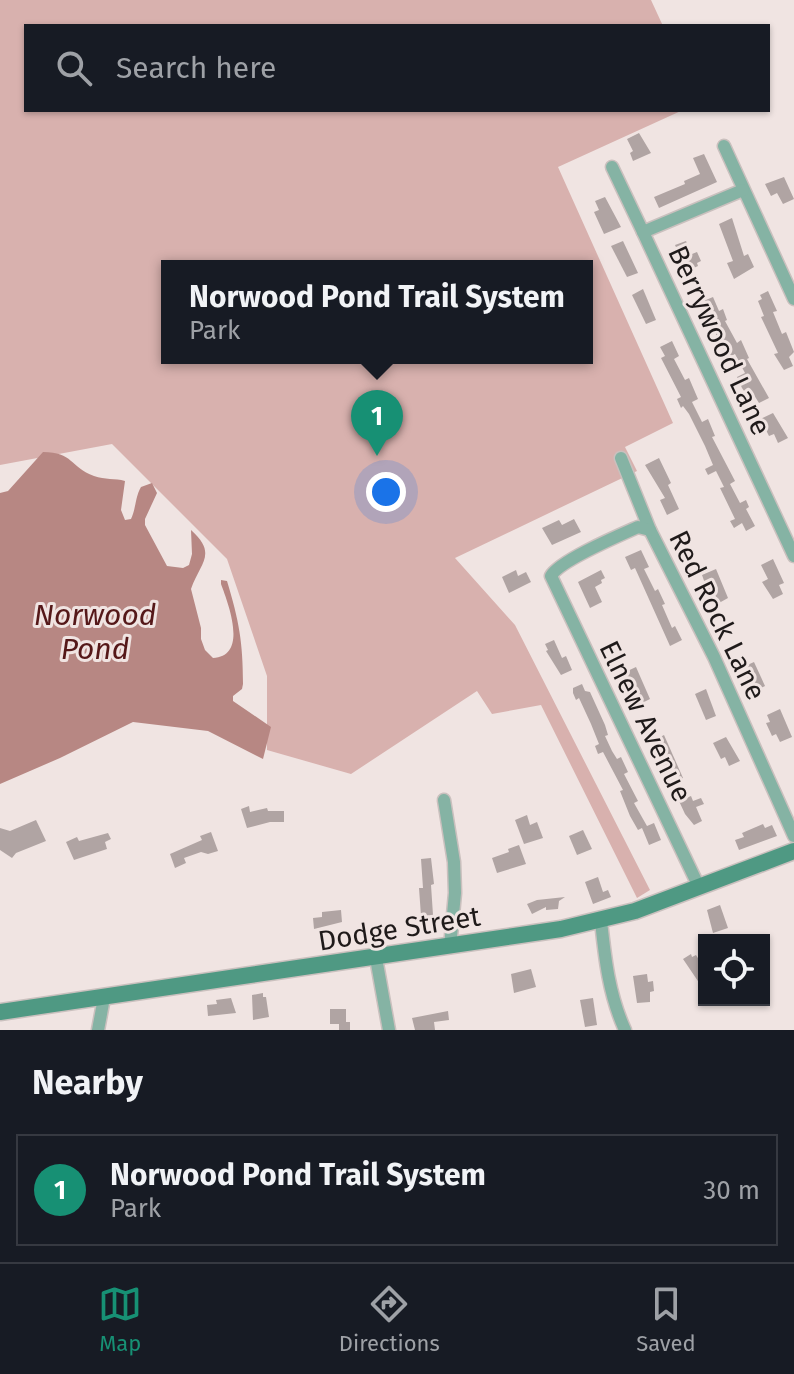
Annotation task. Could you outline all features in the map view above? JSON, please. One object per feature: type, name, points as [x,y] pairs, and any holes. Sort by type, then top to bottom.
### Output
[{"type":"main road","name":"Dodge Street","points":[[0,1012],[450,947],[601,921],[794,851]]},
{"type":"street","points":[[724,146],[794,299]]},
{"type":"street","name":"Berrywood Lane","points":[[612,167],[794,556]]},
{"type":"street","name":"Berrywood Lane","points":[[643,232],[743,190]]},
{"type":"street","name":"Red Rock Lane","points":[[621,458],[650,530],[714,657],[794,836]]},
{"type":"street","name":"Elnew Avenue","points":[[650,530],[638,527],[629,531],[565,563],[551,576],[699,887]]},
{"type":"street","points":[[444,800],[454,862],[450,947]]},
{"type":"street","points":[[601,921],[607,972],[615,1008],[625,1030]]},
{"type":"street","points":[[376,958],[389,1030]]},
{"type":"street","points":[[98,1030],[104,998]]},
{"type":"shaded area","points":[[0,0],[651,0],[662,24],[24,24],[24,112],[679,112],[558,167],[673,423],[625,447],[637,471],[455,558],[515,625],[650,890],[637,898],[541,705],[492,714],[477,691],[351,774],[267,750],[267,676],[227,559],[112,444],[0,465]]},
{"type":"water","name":"Norwood Pond","points":[[43,452],[60,454],[94,476],[125,481],[121,510],[125,520],[131,519],[141,487],[152,483],[157,493],[145,525],[167,566],[183,568],[189,565],[191,530],[199,538],[204,546],[204,559],[191,589],[201,639],[205,650],[213,658],[224,655],[230,648],[233,627],[221,584],[221,580],[227,581],[242,656],[242,689],[233,696],[233,701],[271,727],[263,759],[208,731],[133,722],[0,784],[0,493],[8,491]]},
{"type":"building","points":[[639,133],[651,153],[633,161],[630,153],[633,151],[627,139]]},
{"type":"building","points":[[704,154],[717,182],[659,208],[654,197],[700,174],[693,158]]},
{"type":"building","points":[[784,177],[794,199],[783,204],[777,193],[771,196],[765,184]]},
{"type":"building","points":[[605,197],[621,227],[604,234],[594,212],[599,210],[595,201]]},
{"type":"building","points":[[732,218],[744,256],[748,254],[754,267],[734,279],[727,263],[733,261],[719,224]]},
{"type":"building","points":[[623,241],[638,273],[627,277],[611,246]]},
{"type":"building","points":[[686,241],[692,254],[697,252],[701,261],[687,271],[675,245]]},
{"type":"building","points":[[643,289],[656,320],[646,324],[632,295]]},
{"type":"building","points":[[768,291],[782,334],[786,332],[794,352],[789,357],[793,366],[784,370],[774,354],[778,353],[761,317],[764,316],[758,301],[762,299],[760,295]]},
{"type":"building","points":[[713,297],[719,311],[723,309],[725,321],[737,343],[741,340],[747,359],[769,398],[759,403],[754,395],[749,398],[742,388],[737,377],[745,373],[735,354],[729,357],[720,343],[701,302]]},
{"type":"building","points":[[672,341],[679,356],[674,359],[685,380],[689,378],[698,399],[692,402],[702,422],[708,419],[715,436],[712,437],[735,481],[730,484],[740,503],[746,500],[749,507],[746,509],[755,526],[746,531],[742,523],[734,528],[730,521],[735,519],[720,488],[724,487],[716,471],[708,475],[705,469],[713,465],[689,414],[683,406],[681,408],[677,399],[681,397],[661,358],[665,356],[660,347]]},
{"type":"building","points":[[773,413],[788,438],[778,443],[774,434],[769,436],[756,421]]},
{"type":"building","points":[[659,458],[679,509],[667,515],[660,500],[665,498],[645,465]]},
{"type":"building","points":[[574,519],[581,532],[552,545],[542,528],[559,520],[562,525]]},
{"type":"building","points":[[641,550],[649,567],[644,569],[655,591],[658,589],[672,628],[675,626],[682,640],[670,646],[635,568],[631,570],[625,557]]},
{"type":"building","points":[[773,559],[784,583],[779,585],[783,594],[773,599],[762,582],[768,579],[761,565]]},
{"type":"building","points":[[716,569],[728,598],[719,603],[715,595],[708,592],[702,575]]},
{"type":"building","points":[[516,570],[518,576],[526,572],[531,582],[509,593],[502,577]]},
{"type":"building","points":[[601,570],[605,578],[595,587],[602,602],[590,608],[578,582]]},
{"type":"building","points":[[554,640],[562,658],[566,656],[572,670],[561,675],[546,651],[545,644]]},
{"type":"building","points":[[754,662],[765,686],[753,692],[743,667]]},
{"type":"building","points":[[636,667],[650,699],[640,704],[621,674]]},
{"type":"building","points":[[582,684],[585,691],[590,692],[605,725],[608,735],[605,736],[612,751],[617,759],[621,757],[628,772],[624,774],[638,801],[634,803],[647,826],[654,823],[661,840],[649,845],[642,828],[638,830],[620,791],[623,790],[603,752],[598,754],[595,746],[599,744],[591,724],[579,698],[576,700],[573,693],[573,688]]},
{"type":"building","points":[[706,689],[716,716],[706,720],[695,694]]},
{"type":"building","points":[[780,709],[792,737],[780,742],[776,734],[772,736],[766,723],[770,722],[767,715]]},
{"type":"building","points":[[664,735],[683,778],[672,783],[651,742]]},
{"type":"building","points":[[726,737],[740,761],[729,766],[725,757],[721,759],[713,743]]},
{"type":"building","points":[[691,796],[693,801],[701,798],[704,804],[696,807],[702,821],[694,825],[679,801]]},
{"type":"building","points":[[249,806],[250,812],[267,808],[268,811],[284,811],[284,822],[247,828],[241,809]]},
{"type":"building","points":[[527,815],[530,825],[537,822],[543,838],[524,844],[515,820]]},
{"type":"building","points":[[36,820],[46,841],[16,853],[12,858],[0,850],[0,828],[10,831]]},
{"type":"building","points":[[763,824],[765,828],[772,825],[777,836],[739,850],[735,840],[744,837],[742,833]]},
{"type":"building","points":[[583,830],[592,849],[577,855],[569,836]]},
{"type":"building","points":[[211,832],[218,851],[208,854],[201,852],[184,858],[186,863],[175,868],[170,854],[202,840],[200,836]]},
{"type":"building","points":[[108,833],[111,839],[105,842],[107,849],[74,860],[66,842],[77,837],[79,841]]},
{"type":"building","points":[[519,845],[526,864],[497,873],[492,858]]},
{"type":"building","points":[[431,858],[433,915],[421,916],[421,859]]},
{"type":"building","points":[[598,877],[603,892],[608,890],[611,897],[593,904],[585,882]]},
{"type":"building","points":[[565,897],[559,901],[558,909],[546,910],[546,907],[532,914],[527,904],[537,900]]},
{"type":"building","points":[[720,905],[728,928],[713,933],[707,910]]},
{"type":"building","points":[[341,910],[342,922],[314,929],[313,918],[322,917],[322,912]]},
{"type":"building","points":[[691,954],[692,957],[696,955],[698,981],[683,959]]},
{"type":"building","points":[[531,969],[536,987],[514,993],[511,974]]},
{"type":"building","points":[[647,974],[648,982],[653,981],[654,991],[650,992],[650,1002],[637,1003],[633,976]]},
{"type":"building","points":[[263,993],[269,1017],[253,1020],[252,995]]},
{"type":"building","points":[[231,998],[236,1013],[208,1016],[207,1005]]},
{"type":"building","points":[[593,998],[597,1025],[585,1027],[580,1000]]},
{"type":"building","points":[[330,1009],[346,1009],[346,1022],[350,1022],[350,1030],[339,1030],[339,1024],[330,1024]]},
{"type":"building","points":[[448,1011],[449,1020],[434,1022],[435,1030],[415,1030],[412,1018]]},
{"type":"place","name":"Norwood Pond Trail System","points":[[377,456]]}]
